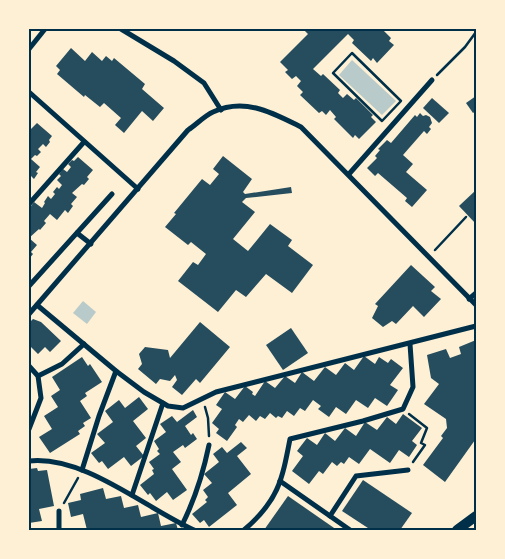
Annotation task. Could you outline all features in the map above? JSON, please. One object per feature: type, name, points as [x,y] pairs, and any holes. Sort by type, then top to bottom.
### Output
[{"type":"main road","points":[[457,530],[476,516]]},
{"type":"street","points":[[29,48],[45,29]]},
{"type":"street","points":[[121,29],[174,61],[204,83],[221,110]]},
{"type":"street","points":[[349,174],[432,80]]},
{"type":"street","points":[[29,92],[138,189]]},
{"type":"street","points":[[29,314],[188,130],[213,112],[242,105],[269,111],[301,127],[476,305]]},
{"type":"street","points":[[29,204],[84,142]]},
{"type":"street","points":[[29,286],[112,194]]},
{"type":"street","points":[[77,233],[91,244]]},
{"type":"street","points":[[469,299],[476,293]]},
{"type":"street","points":[[37,305],[144,392],[168,406],[184,408],[202,398],[225,389],[476,326]]},
{"type":"street","points":[[38,376],[62,364],[84,344]]},
{"type":"street","points":[[244,530],[256,520],[273,499],[280,481],[290,439],[403,409],[413,387],[410,344]]},
{"type":"street","points":[[29,366],[38,376],[41,398],[29,429]]},
{"type":"street","points":[[82,470],[116,371]]},
{"type":"street","points":[[132,495],[163,403]]},
{"type":"street","points":[[182,525],[195,499],[204,472],[209,445]]},
{"type":"street","points":[[29,461],[41,460],[82,470],[132,495],[182,525],[194,530]]},
{"type":"street","points":[[330,516],[356,476],[408,470]]},
{"type":"street","points":[[280,481],[350,530]]},
{"type":"street","points":[[59,511],[59,530]]},
{"type":"path","points":[[432,80],[476,32]]},
{"type":"path","points":[[352,53],[401,101],[382,121],[333,73],[352,53]]},
{"type":"path","points":[[429,257],[466,218]]},
{"type":"path","points":[[202,398],[208,418],[209,445]]},
{"type":"path","points":[[403,409],[427,428],[420,443],[425,445],[408,470]]},
{"type":"path","points":[[59,511],[82,470]]},
{"type":"shaded area","points":[[352,60],[396,101],[382,115],[339,75]]},
{"type":"shaded area","points":[[83,301],[96,312],[87,324],[73,313]]},
{"type":"building","points":[[303,29],[382,29],[391,38],[389,41],[394,45],[377,63],[373,58],[371,61],[352,43],[354,40],[348,34],[313,69],[321,76],[323,74],[340,90],[338,93],[343,98],[347,94],[354,100],[356,98],[373,115],[371,117],[376,122],[359,139],[355,135],[353,138],[334,119],[336,117],[330,110],[326,115],[322,111],[319,113],[300,95],[303,92],[297,86],[301,81],[296,76],[292,79],[285,72],[288,70],[280,62],[308,34]]},
{"type":"building","points":[[71,48],[85,61],[92,52],[102,61],[106,56],[112,61],[114,58],[145,84],[142,89],[164,108],[153,121],[142,111],[124,133],[115,125],[121,118],[104,103],[100,107],[85,95],[84,97],[57,74],[60,70],[56,66]]},
{"type":"building","points":[[476,96],[476,111],[473,113],[466,103]]},
{"type":"building","points":[[432,98],[449,113],[439,123],[423,108]]},
{"type":"building","points":[[420,113],[423,116],[430,117],[432,123],[429,127],[431,129],[427,134],[424,131],[403,155],[413,164],[406,172],[427,190],[412,207],[405,201],[407,198],[378,173],[375,176],[367,168],[377,158],[375,156],[380,150],[378,149],[387,140],[391,143],[415,115],[417,117]]},
{"type":"building","points":[[37,123],[52,136],[46,147],[43,144],[38,149],[41,152],[31,159],[40,167],[34,179],[31,176],[29,178],[29,131]]},
{"type":"building","points":[[223,156],[252,179],[243,192],[245,194],[291,187],[292,193],[246,198],[242,202],[255,212],[233,239],[248,251],[270,224],[292,240],[288,246],[313,265],[292,293],[266,274],[246,297],[236,290],[218,312],[178,281],[193,262],[198,265],[206,254],[191,242],[188,245],[165,227],[202,179],[210,185],[219,174],[213,169]]},
{"type":"building","points":[[78,157],[93,170],[87,177],[89,179],[84,185],[82,184],[72,193],[77,197],[71,204],[73,206],[68,213],[65,210],[57,220],[50,214],[40,230],[29,238],[29,204],[31,206],[34,202],[42,208],[48,196],[51,199],[55,194],[53,192],[62,185],[57,180],[61,176],[59,174],[63,169],[67,172],[71,167],[68,164]]},
{"type":"building","points":[[476,190],[476,224],[459,206]]},
{"type":"building","points":[[29,238],[37,245],[31,252],[33,254],[29,259]]},
{"type":"building","points":[[411,265],[435,287],[431,291],[441,299],[424,317],[413,306],[396,324],[392,321],[383,327],[372,318],[378,306],[375,304]]},
{"type":"building","points":[[33,319],[41,322],[61,341],[50,352],[45,347],[38,354],[29,345],[29,323]]},
{"type":"building","points":[[200,322],[230,347],[200,383],[196,379],[182,395],[172,387],[177,380],[175,375],[170,381],[160,379],[156,384],[138,369],[142,364],[139,354],[145,347],[168,350],[170,358]]},
{"type":"building","points":[[291,328],[308,353],[283,370],[266,345]]},
{"type":"building","points":[[476,340],[476,442],[475,440],[445,482],[423,465],[443,438],[441,436],[447,428],[446,419],[424,404],[439,384],[431,378],[427,355],[446,349],[450,358],[461,354],[459,347]]},
{"type":"building","points":[[364,356],[375,364],[379,357],[388,363],[391,359],[403,368],[390,385],[398,390],[387,406],[375,398],[368,408],[356,400],[346,414],[336,407],[329,417],[318,409],[321,406],[313,400],[305,411],[300,408],[294,416],[287,411],[282,418],[278,416],[276,418],[270,413],[265,419],[260,416],[256,421],[249,415],[243,422],[239,419],[235,425],[237,427],[227,441],[216,433],[219,429],[212,423],[222,409],[216,405],[225,392],[235,399],[245,386],[255,396],[265,381],[275,388],[285,376],[295,383],[302,372],[314,381],[325,367],[336,375],[345,363],[354,370]]},
{"type":"building","points":[[82,357],[88,366],[90,364],[102,382],[85,393],[87,396],[80,401],[91,418],[83,423],[85,426],[78,431],[80,434],[50,453],[39,437],[52,429],[44,416],[58,407],[51,396],[60,390],[52,377]]},
{"type":"building","points":[[139,397],[148,409],[133,421],[146,438],[136,446],[144,456],[131,466],[124,457],[108,469],[102,461],[99,463],[91,453],[105,443],[97,434],[113,422],[105,411],[119,400],[125,408]]},
{"type":"building","points":[[193,410],[197,417],[185,426],[191,435],[193,433],[197,439],[185,448],[183,445],[173,452],[181,462],[172,469],[187,490],[173,500],[167,492],[156,501],[140,485],[154,474],[152,470],[154,469],[149,462],[160,454],[154,441],[166,432],[160,424],[172,416],[177,422]]},
{"type":"building","points":[[403,414],[422,428],[412,441],[417,445],[409,457],[399,450],[390,463],[370,449],[359,464],[349,457],[344,464],[341,462],[337,466],[332,462],[323,474],[319,471],[309,484],[292,471],[303,456],[297,451],[307,438],[317,445],[325,433],[335,441],[345,428],[356,436],[365,422],[377,430],[387,417],[396,424]]},
{"type":"building","points":[[241,442],[247,448],[237,456],[251,474],[228,493],[237,505],[209,527],[204,520],[200,523],[192,514],[207,502],[205,500],[208,497],[203,490],[212,483],[204,474],[219,462],[213,454],[222,447],[227,453]]},
{"type":"building","points":[[37,468],[38,471],[47,470],[54,506],[39,509],[42,521],[29,523],[29,469]]},
{"type":"building","points":[[363,480],[412,513],[400,530],[371,530],[342,511]]},
{"type":"building","points":[[103,488],[106,499],[121,496],[124,508],[138,505],[141,517],[158,513],[161,526],[176,523],[178,530],[87,530],[83,514],[71,517],[68,503],[81,500],[80,494]]},
{"type":"building","points":[[288,496],[337,530],[264,530]]}]
